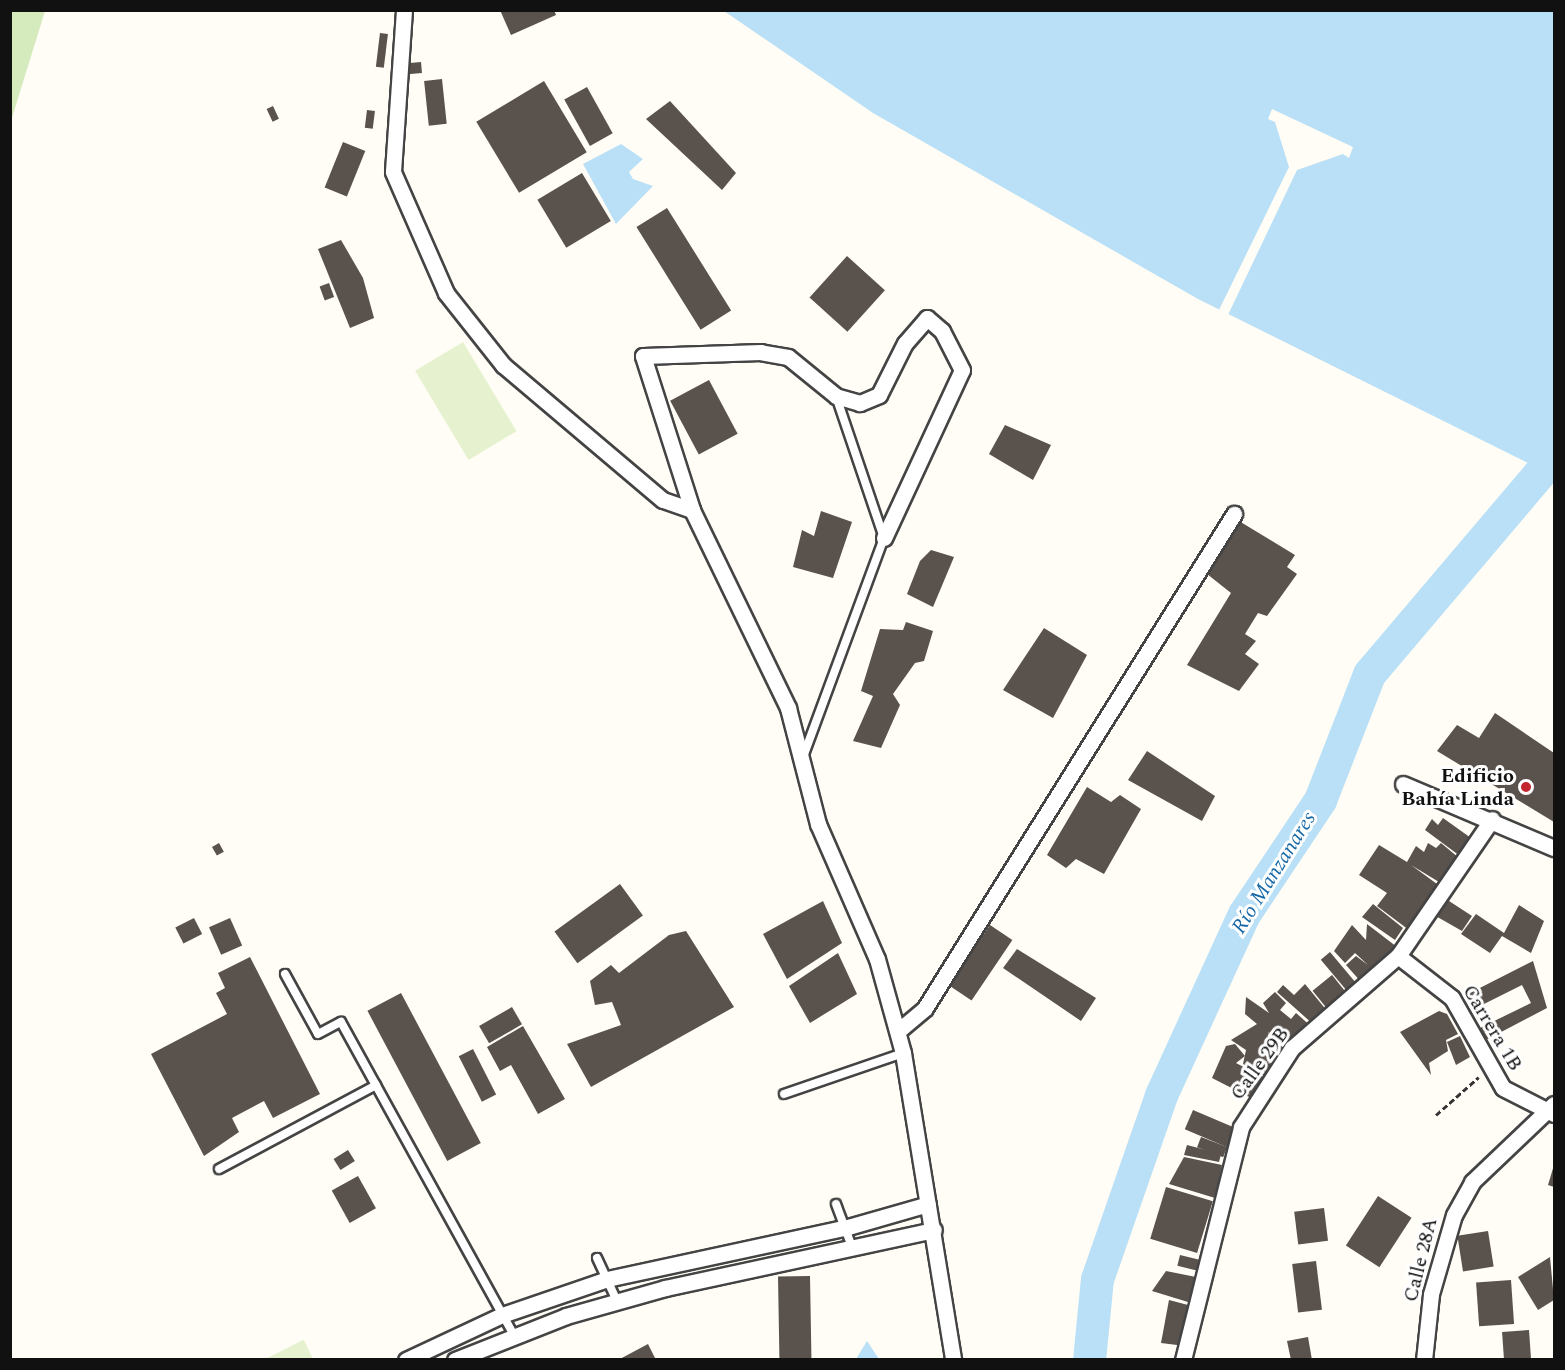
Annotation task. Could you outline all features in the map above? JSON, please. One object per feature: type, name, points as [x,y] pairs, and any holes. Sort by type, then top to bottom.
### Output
[{"type":"street","points":[[404,10],[393,172],[446,293],[503,365],[663,500],[692,510]]},
{"type":"street","points":[[884,538],[963,370],[942,331],[927,318],[905,344],[879,395],[860,403],[836,396],[788,357],[761,352],[644,356],[692,510],[788,708],[818,824],[877,959],[903,1053],[934,1230],[953,1359]]},
{"type":"street","points":[[898,1031],[925,1008],[1234,514]]},
{"type":"street","points":[[1403,784],[1492,819],[1554,848]]},
{"type":"street","name":"Calle 29B","points":[[1183,1359],[1241,1127],[1292,1048],[1398,956],[1492,819]]},
{"type":"street","name":"Carrera 1B","points":[[1398,956],[1452,998],[1489,1068],[1503,1088],[1553,1110]]},
{"type":"street","name":"Calle 28A","points":[[1424,1359],[1431,1294],[1454,1215],[1488,1164],[1553,1110]]},
{"type":"street","points":[[406,1359],[502,1315],[607,1279],[848,1227],[928,1204]]},
{"type":"street","points":[[444,1340],[454,1359],[513,1334],[617,1301],[934,1230]]},
{"type":"lane","points":[[801,761],[884,538],[836,396]]},
{"type":"lane","points":[[285,974],[318,1034],[341,1022],[513,1334]]},
{"type":"lane","points":[[784,1094],[903,1053]]},
{"type":"lane","points":[[219,1169],[376,1085]]},
{"type":"lane","points":[[836,1204],[848,1227],[852,1247]]},
{"type":"lane","points":[[597,1258],[617,1301]]},
{"type":"path","points":[[1436,1115],[1489,1068]]},
{"type":"green space","points":[[10,11],[45,11],[11,121]]},
{"type":"green space","points":[[463,342],[517,431],[469,460],[415,371]]},
{"type":"green space","points":[[303,1340],[313,1359],[265,1359]]},
{"type":"water","points":[[724,11],[1554,11],[1554,481],[1542,470],[1198,299],[873,113]]},
{"type":"water","points":[[621,144],[643,159],[629,172],[633,179],[653,186],[616,224],[583,164]]},
{"type":"water","points":[[867,1341],[879,1359],[856,1359]]},
{"type":"pier","points":[[1272,109],[1353,147],[1349,158],[1343,154],[1297,170],[1227,317],[1218,312],[1289,167],[1275,122],[1268,119]]},
{"type":"building","points":[[500,10],[554,10],[556,15],[511,35]]},
{"type":"building","points":[[380,33],[388,34],[384,68],[376,67]]},
{"type":"building","points":[[421,62],[422,73],[399,75],[398,64]]},
{"type":"building","points":[[442,79],[447,124],[429,126],[424,81]]},
{"type":"building","points":[[544,81],[587,152],[519,193],[476,122]]},
{"type":"building","points":[[587,87],[613,133],[590,146],[564,100]]},
{"type":"building","points":[[670,101],[736,173],[722,190],[646,119]]},
{"type":"building","points":[[273,106],[279,119],[273,122],[267,109]]},
{"type":"building","points":[[367,110],[375,111],[373,129],[365,128]]},
{"type":"building","points":[[343,142],[365,151],[347,196],[325,187]]},
{"type":"building","points":[[582,173],[611,221],[566,248],[537,200]]},
{"type":"building","points":[[667,208],[731,311],[701,330],[636,227]]},
{"type":"building","points":[[341,240],[363,278],[374,318],[350,328],[318,249]]},
{"type":"building","points":[[847,256],[885,290],[847,332],[810,298]]},
{"type":"building","points":[[329,283],[334,297],[325,301],[320,286]]},
{"type":"building","points":[[709,380],[738,434],[699,455],[670,401]]},
{"type":"building","points":[[1005,425],[1051,445],[1033,480],[989,454]]},
{"type":"building","points":[[821,511],[852,522],[833,578],[793,567],[802,530],[814,536]]},
{"type":"building","points":[[1239,521],[1295,555],[1287,567],[1297,574],[1267,616],[1258,613],[1245,634],[1256,641],[1245,654],[1259,664],[1239,691],[1187,665],[1231,593],[1202,570]]},
{"type":"building","points":[[931,550],[954,557],[933,607],[907,594],[920,561]]},
{"type":"building","points":[[906,622],[933,631],[924,661],[915,663],[893,694],[900,705],[881,748],[853,741],[873,696],[861,691],[880,629],[903,630]]},
{"type":"building","points":[[1044,628],[1087,655],[1053,718],[1003,690]]},
{"type":"building","name":"Edificio Bahía Linda","points":[[1495,713],[1554,753],[1554,822],[1437,751],[1457,725],[1479,738]]},
{"type":"building","points":[[1147,751],[1215,796],[1202,821],[1128,780]]},
{"type":"building","points":[[1087,787],[1111,802],[1120,795],[1141,809],[1104,874],[1076,859],[1066,868],[1047,855]]},
{"type":"building","points":[[1443,818],[1471,838],[1460,856],[1425,830],[1432,819],[1438,825]]},
{"type":"building","points":[[219,843],[224,852],[217,856],[212,847]]},
{"type":"building","points":[[1428,843],[1436,848],[1441,843],[1459,858],[1439,882],[1411,865],[1437,884],[1409,930],[1377,906],[1387,893],[1359,875],[1379,845],[1407,862],[1416,846],[1424,852]]},
{"type":"building","points":[[620,884],[643,916],[577,963],[554,932]]},
{"type":"building","points":[[1446,899],[1472,916],[1462,931],[1434,915]]},
{"type":"building","points":[[823,901],[842,943],[787,979],[763,934]]},
{"type":"building","points":[[1373,904],[1403,928],[1395,940],[1362,917]]},
{"type":"building","points":[[1519,905],[1544,921],[1531,953],[1502,936],[1490,953],[1461,934],[1476,914],[1504,933]]},
{"type":"building","points":[[194,918],[202,934],[183,944],[175,928]]},
{"type":"building","points":[[230,918],[242,945],[221,955],[209,927]]},
{"type":"building","points":[[1367,924],[1397,947],[1362,983],[1346,965],[1356,956],[1368,965],[1355,953],[1345,963],[1334,951],[1352,925],[1366,940]]},
{"type":"building","points":[[990,925],[1012,940],[972,1001],[949,986]]},
{"type":"building","points":[[686,931],[734,1007],[591,1087],[567,1044],[621,1025],[612,1002],[595,1005],[590,981],[611,965],[619,973],[669,935]]},
{"type":"building","points":[[1017,949],[1096,998],[1081,1021],[1003,968]]},
{"type":"building","points":[[1330,952],[1359,986],[1350,994],[1321,960]]},
{"type":"building","points":[[838,953],[857,994],[810,1023],[789,986]]},
{"type":"building","points":[[250,957],[320,1094],[273,1118],[264,1101],[232,1118],[239,1132],[204,1156],[151,1054],[227,1014],[216,993],[225,988],[218,973]]},
{"type":"building","points":[[1533,961],[1547,1008],[1484,1041],[1480,1028],[1531,1003],[1522,985],[1472,1010],[1466,995]]},
{"type":"building","points":[[1332,975],[1348,995],[1329,1011],[1313,991]]},
{"type":"building","points":[[1305,984],[1328,1012],[1314,1025],[1277,992],[1283,985],[1294,995]]},
{"type":"building","points":[[1275,992],[1286,1003],[1280,1010],[1291,1019],[1296,1013],[1313,1028],[1270,1079],[1243,1064],[1246,1050],[1231,1040],[1257,1024],[1245,1014],[1246,997],[1269,1013],[1263,1003]]},
{"type":"building","points":[[401,993],[481,1143],[447,1161],[367,1011]]},
{"type":"building","points":[[512,1007],[522,1024],[489,1043],[479,1026]]},
{"type":"building","points":[[1439,1011],[1447,1014],[1458,1034],[1446,1040],[1448,1051],[1429,1063],[1431,1075],[1400,1032]]},
{"type":"building","points":[[523,1026],[565,1099],[538,1114],[511,1065],[500,1071],[487,1047]]},
{"type":"building","points":[[1460,1036],[1470,1057],[1456,1065],[1447,1042]]},
{"type":"building","points":[[1235,1044],[1245,1056],[1236,1063],[1267,1079],[1255,1100],[1212,1078],[1226,1046]]},
{"type":"building","points":[[473,1049],[496,1094],[482,1102],[459,1056]]},
{"type":"building","points":[[1193,1110],[1235,1128],[1227,1147],[1185,1129]]},
{"type":"building","points":[[1201,1137],[1227,1147],[1223,1157],[1197,1147]]},
{"type":"building","points":[[1187,1145],[1221,1154],[1219,1162],[1184,1155]]},
{"type":"building","points":[[348,1150],[355,1161],[340,1170],[334,1159]]},
{"type":"building","points":[[1184,1157],[1222,1165],[1215,1198],[1169,1184]]},
{"type":"building","points":[[1554,1165],[1554,1187],[1548,1185]]},
{"type":"building","points":[[358,1176],[376,1208],[350,1223],[332,1191]]},
{"type":"building","points":[[1166,1187],[1213,1201],[1197,1253],[1150,1239]]},
{"type":"building","points":[[1378,1196],[1412,1218],[1379,1267],[1346,1245]]},
{"type":"building","points":[[1324,1208],[1328,1241],[1298,1244],[1294,1212]]},
{"type":"building","points":[[1488,1231],[1494,1267],[1463,1271],[1457,1236]]},
{"type":"building","points":[[1180,1255],[1200,1260],[1198,1271],[1177,1266]]},
{"type":"building","points":[[1550,1257],[1554,1300],[1538,1310],[1518,1277]]},
{"type":"building","points":[[1316,1261],[1322,1310],[1298,1313],[1292,1264]]},
{"type":"building","points":[[1166,1271],[1196,1277],[1188,1302],[1152,1291]]},
{"type":"building","points":[[810,1276],[811,1360],[779,1360],[778,1277]]},
{"type":"building","points":[[1511,1280],[1514,1324],[1479,1326],[1476,1282]]},
{"type":"building","points":[[1169,1300],[1188,1305],[1185,1346],[1161,1343]]},
{"type":"building","points":[[1529,1330],[1531,1360],[1504,1360],[1502,1332]]},
{"type":"building","points":[[1308,1337],[1312,1360],[1291,1360],[1287,1341]]},
{"type":"building","points":[[648,1344],[656,1360],[618,1360]]},
{"type":"waterway","name":"Río Manzanares","points":[[1089,1360],[1097,1279],[1161,1095],[1244,914],[1320,800],[1369,674],[1542,470]]},
{"type":"place","name":"Edificio Bahía Linda","points":[[1526,787]]}]
